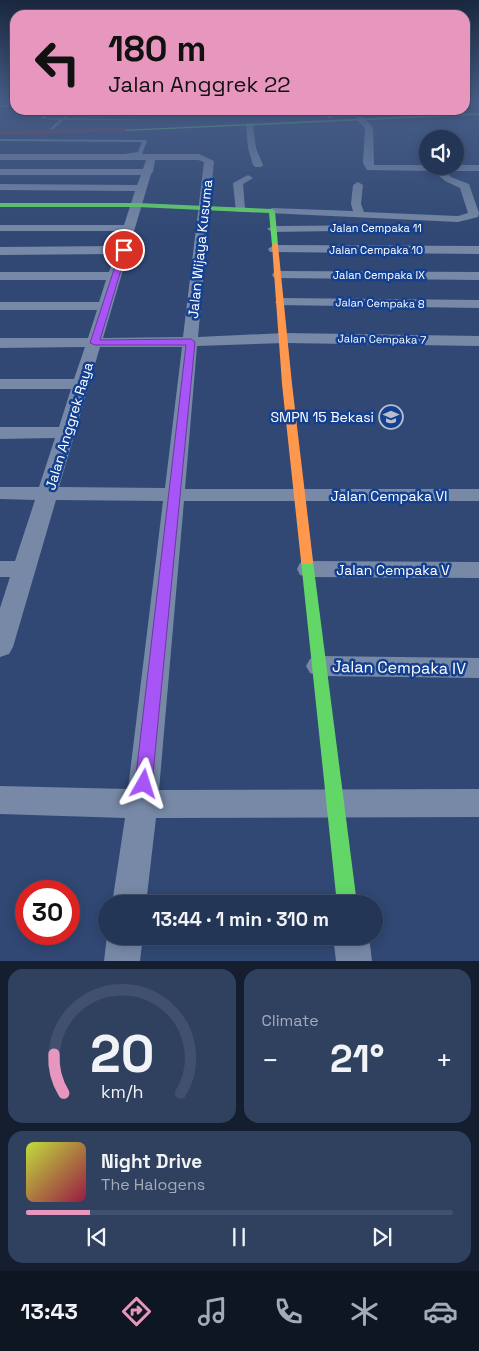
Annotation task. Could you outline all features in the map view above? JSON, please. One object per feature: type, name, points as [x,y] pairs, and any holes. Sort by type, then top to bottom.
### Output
[{"type":"main road","points":[[0,205],[140,196],[204,207],[272,211],[274,249],[282,302],[287,384],[299,496],[346,895]]},
{"type":"street","points":[[252,145],[258,165]]},
{"type":"street","points":[[369,145],[368,163],[370,168],[419,168]]},
{"type":"street","name":"Jalan Anggrek Raya","points":[[0,648],[148,172],[151,157]]},
{"type":"street","name":"Jalan Wijaya Kusuma","points":[[1,158],[199,157],[208,159],[191,342],[142,804],[130,895]]},
{"type":"street","points":[[464,168],[479,168]]},
{"type":"street","points":[[0,172],[148,172]]},
{"type":"street","points":[[272,211],[360,214],[464,225],[474,215],[469,184],[448,179],[444,175]]},
{"type":"street","points":[[240,209],[238,183],[248,178]]},
{"type":"street","points":[[358,184],[356,204],[360,214]]},
{"type":"street","points":[[0,187],[140,196]]},
{"type":"street","name":"Jalan Cempaka 11","points":[[273,228],[464,225]]},
{"type":"street","points":[[0,228],[130,228]]},
{"type":"street","name":"Jalan Cempaka 10","points":[[274,249],[479,250]]},
{"type":"street","points":[[0,251],[124,250]]},
{"type":"street","name":"Jalan Cempaka IX","points":[[279,275],[479,276]]},
{"type":"street","points":[[0,276],[115,276]]},
{"type":"street","name":"Jalan Cempaka 8","points":[[282,302],[479,304]]},
{"type":"street","points":[[0,306],[106,306]]},
{"type":"street","name":"Jalan Cempaka 7","points":[[0,343],[191,342],[285,338],[479,340]]},
{"type":"street","points":[[0,384],[82,384]]},
{"type":"street","points":[[0,433],[67,432]]},
{"type":"street","name":"Jalan Cempaka VI","points":[[0,493],[479,496]]},
{"type":"street","points":[[0,569],[25,569]]},
{"type":"street","name":"Jalan Cempaka V","points":[[308,569],[479,570]]},
{"type":"street","name":"Jalan Cempaka IV","points":[[319,666],[479,668]]},
{"type":"street","points":[[0,800],[142,804],[479,803]]},
{"type":"street","points":[[122,961],[124,945]]},
{"type":"street","points":[[352,945],[354,961]]},
{"type":"lane","points":[[1,158],[138,154],[143,145]]},
{"type":"traffic: fast","points":[[0,205],[138,205],[272,211],[275,245]]},
{"type":"traffic: fast","points":[[307,561],[346,895]]},
{"type":"traffic: slow","points":[[275,245],[287,384],[307,561]]},
{"type":"place","name":"SMPN 15 Bekasi","points":[[391,417]]},
{"type":"route","points":[[124,250],[95,343],[191,342],[144,784]]}]
